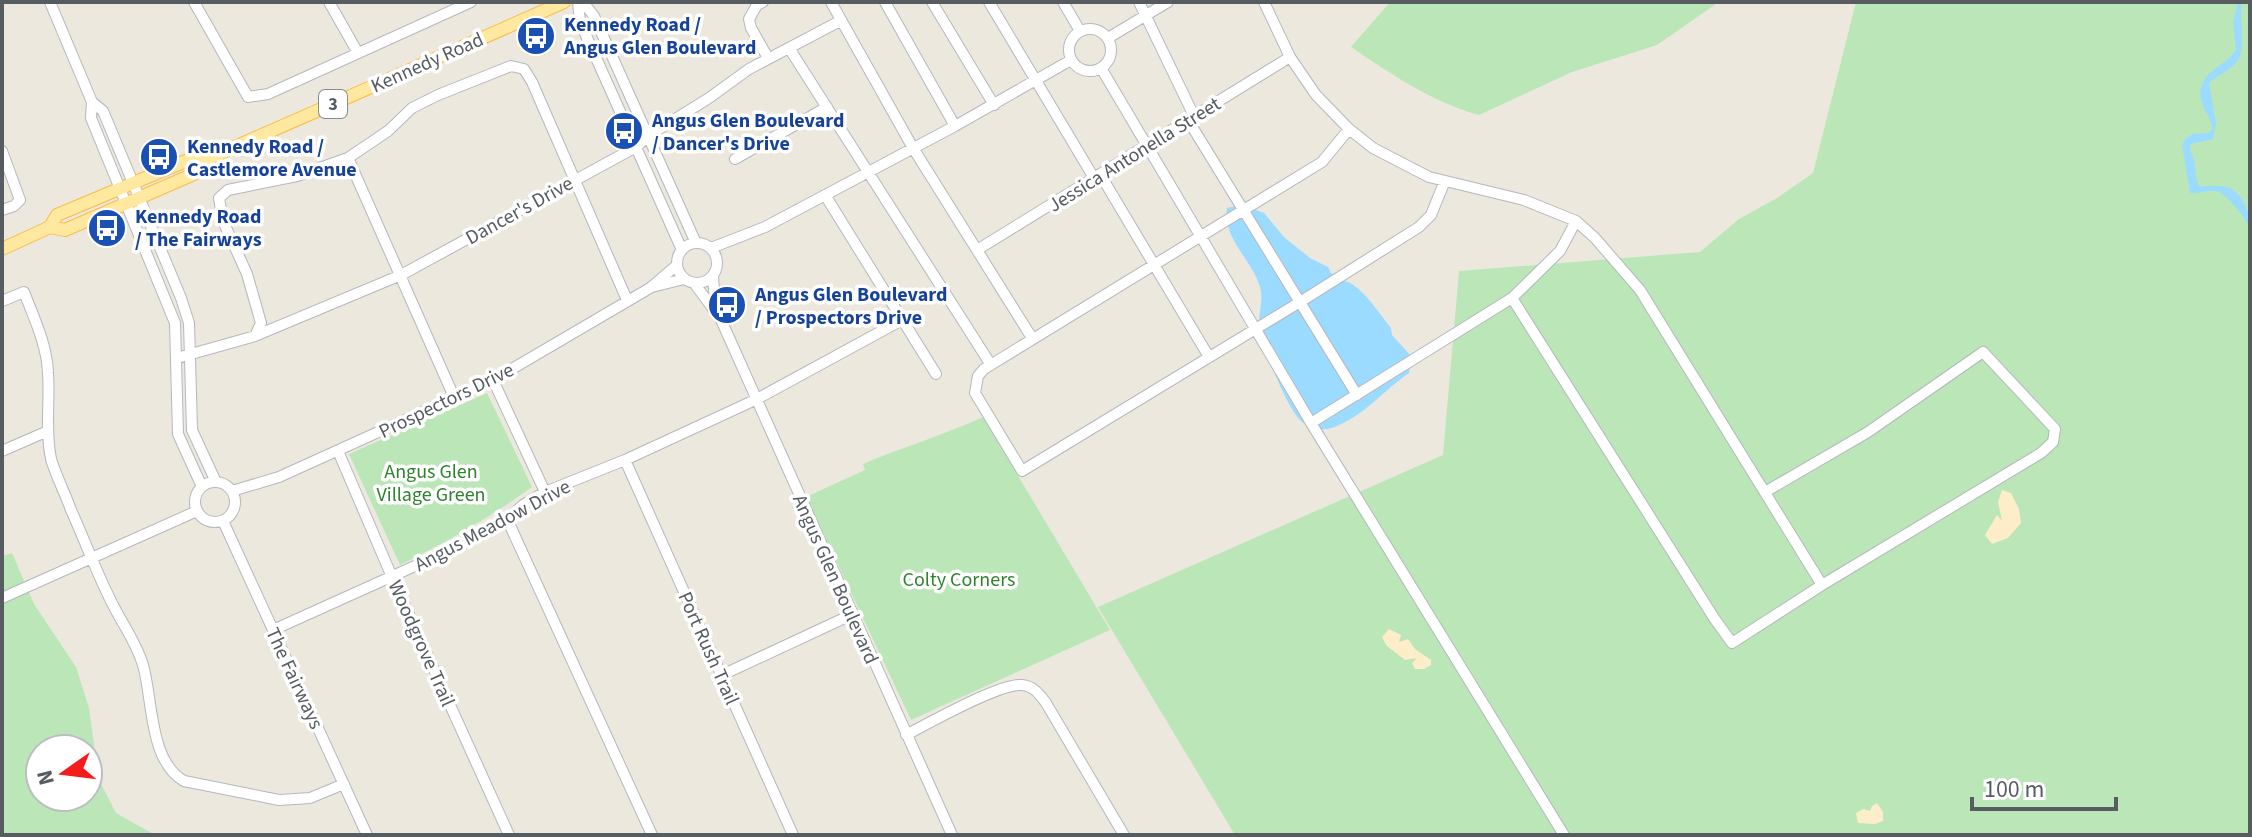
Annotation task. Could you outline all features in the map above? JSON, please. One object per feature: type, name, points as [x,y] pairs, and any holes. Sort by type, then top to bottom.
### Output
[{"type":"main road","name":"Kennedy Road","points":[[2,249],[50,227],[57,215],[188,160],[203,161],[564,2]]},
{"type":"main road","name":"Kennedy Road","points":[[50,227],[65,230],[194,174],[203,161]]},
{"type":"street","points":[[50,2],[92,102],[103,111],[127,186],[181,298],[189,323],[192,430],[216,482],[232,491],[235,500],[234,510],[223,521],[209,522],[197,511],[196,494],[202,487],[216,482]]},
{"type":"street","points":[[194,2],[248,97],[268,94],[466,3]]},
{"type":"street","points":[[329,2],[358,53]]},
{"type":"street","points":[[580,2],[594,16],[696,243]]},
{"type":"street","points":[[580,2],[580,22],[682,250],[677,265],[689,281],[706,282],[713,277],[718,262],[742,238]]},
{"type":"street","points":[[763,2],[757,5],[749,19],[768,58]]},
{"type":"street","points":[[831,2],[913,148],[1032,338]]},
{"type":"street","points":[[885,2],[955,126]]},
{"type":"street","points":[[932,2],[994,105]]},
{"type":"street","points":[[989,2],[1209,357]]},
{"type":"street","points":[[1063,2],[1080,31]]},
{"type":"street","points":[[1139,2],[1191,118],[1357,395]]},
{"type":"street","points":[[1108,38],[1168,2]]},
{"type":"street","points":[[1264,2],[1290,57],[1316,95],[1349,129],[1399,164],[1444,183],[1524,200],[1576,221],[1595,238],[1640,290],[1822,585]]},
{"type":"street","name":"Dancer's Drive","points":[[177,358],[255,336],[401,275],[636,147],[648,136],[768,58],[840,21]]},
{"type":"street","points":[[1098,30],[1108,38],[1111,55],[1101,68],[1095,71],[1081,69],[1071,60],[1071,41],[1080,31],[1098,30]]},
{"type":"street","points":[[789,48],[991,365]]},
{"type":"street","name":"Jessica Antonella Street","points":[[977,250],[1290,57]]},
{"type":"street","points":[[682,250],[696,243],[711,248],[742,238],[994,105],[1071,60]]},
{"type":"street","points":[[255,336],[261,323],[247,274],[223,221],[219,198],[228,190],[297,176],[348,158],[388,131],[412,108],[511,66],[524,69],[532,82],[627,300]]},
{"type":"street","points":[[1101,68],[1253,329],[1564,835]]},
{"type":"street","points":[[735,159],[827,107]]},
{"type":"street","points":[[1349,129],[1327,158],[1032,338],[978,376],[975,393],[1022,471],[1419,227],[1431,215],[1444,183]]},
{"type":"street","points":[[2,151],[20,200],[2,210]]},
{"type":"street","points":[[348,158],[454,397]]},
{"type":"street","points":[[825,195],[936,374]]},
{"type":"street","points":[[134,200],[175,323],[178,434],[202,487]]},
{"type":"street","points":[[1311,423],[1512,298],[1560,251],[1576,221]]},
{"type":"street","points":[[711,248],[718,262]]},
{"type":"street","name":"Prospectors Drive","points":[[232,491],[279,477],[493,380],[650,288],[677,265]]},
{"type":"street","name":"Angus Glen Boulevard","points":[[713,277],[715,302],[755,400],[952,835]]},
{"type":"street","name":"Prospectors Drive","points":[[650,288],[689,281]]},
{"type":"street","name":"Angus Glen Boulevard","points":[[689,281],[722,322]]},
{"type":"street","points":[[2,301],[24,292],[34,316],[48,373],[51,459],[114,607],[137,646],[160,752],[172,775],[184,781],[279,800],[310,798],[344,784]]},
{"type":"street","points":[[1512,298],[1732,643],[2041,453],[2053,442],[2055,429],[1983,352],[1868,432],[1765,492]]},
{"type":"street","name":"Angus Meadow Drive","points":[[273,630],[392,577],[507,519],[545,492],[625,460],[755,400],[902,320]]},
{"type":"street","points":[[493,380],[545,492]]},
{"type":"street","points":[[2,451],[48,431]]},
{"type":"street","name":"Woodgrove Trail","points":[[338,451],[509,835]]},
{"type":"street","name":"Port Rush Trail","points":[[625,460],[793,835]]},
{"type":"street","points":[[2,598],[197,511]]},
{"type":"street","points":[[507,519],[652,835]]},
{"type":"street","name":"The Fairways","points":[[223,521],[367,835]]},
{"type":"street","points":[[722,675],[851,615]]},
{"type":"street","points":[[906,735],[1008,686],[1028,686],[1038,692],[1046,703],[1124,835]]},
{"type":"green space","points":[[1390,2],[1719,2],[1657,45],[1572,72],[1479,115],[1428,95],[1351,47]]},
{"type":"green space","points":[[1856,2],[2250,2],[2250,835],[1235,835],[1098,607],[1443,455],[1459,271],[1700,252],[1739,219],[1813,173]]},
{"type":"green space","name":"Angus Glen Village Green","points":[[487,393],[532,487],[468,529],[400,565],[349,454]]},
{"type":"green space","name":"Colty Corners","points":[[983,417],[1110,630],[911,720],[806,497],[865,470],[863,464]]},
{"type":"green space","points":[[12,553],[34,604],[76,667],[89,708],[92,733],[24,733],[24,813],[104,813],[104,790],[116,813],[155,835],[2,835],[2,556]]},
{"type":"sand","points":[[2002,490],[2011,493],[2019,509],[2021,523],[2008,538],[1992,544],[1985,535],[1997,515],[2002,521],[1998,502]]},
{"type":"sand","points":[[1389,629],[1401,635],[1399,642],[1408,639],[1415,649],[1431,660],[1431,665],[1415,669],[1412,663],[1417,658],[1405,660],[1387,646],[1382,637]]},
{"type":"sand","points":[[1877,803],[1883,812],[1883,821],[1858,823],[1856,813],[1863,809],[1870,811]]},
{"type":"water","points":[[2238,2],[2242,2],[2239,58],[2232,67],[2209,83],[2216,123],[2213,139],[2191,144],[2190,151],[2199,186],[2227,187],[2237,193],[2247,210],[2250,227],[2220,192],[2190,193],[2182,145],[2193,134],[2208,133],[2213,129],[2202,103],[2201,90],[2207,77],[2236,50],[2233,22]]},
{"type":"water","points":[[1242,205],[1264,213],[1285,238],[1363,293],[1411,356],[1409,373],[1357,415],[1337,426],[1319,429],[1302,422],[1289,404],[1277,378],[1260,328],[1261,292],[1258,281],[1234,241],[1227,220],[1227,208]]},
{"type":"place","name":"Kennedy Road / Angus Glen Boulevard","points":[[536,36]]},
{"type":"place","name":"Angus Glen Boulevard / Dancer's Drive","points":[[624,131]]},
{"type":"place","name":"Kennedy Road / Castlemore Avenue","points":[[159,157]]},
{"type":"place","name":"Kennedy Road / The Fairways","points":[[107,228]]},
{"type":"place","name":"Angus Glen Boulevard / Prospectors Drive","points":[[727,305]]}]
